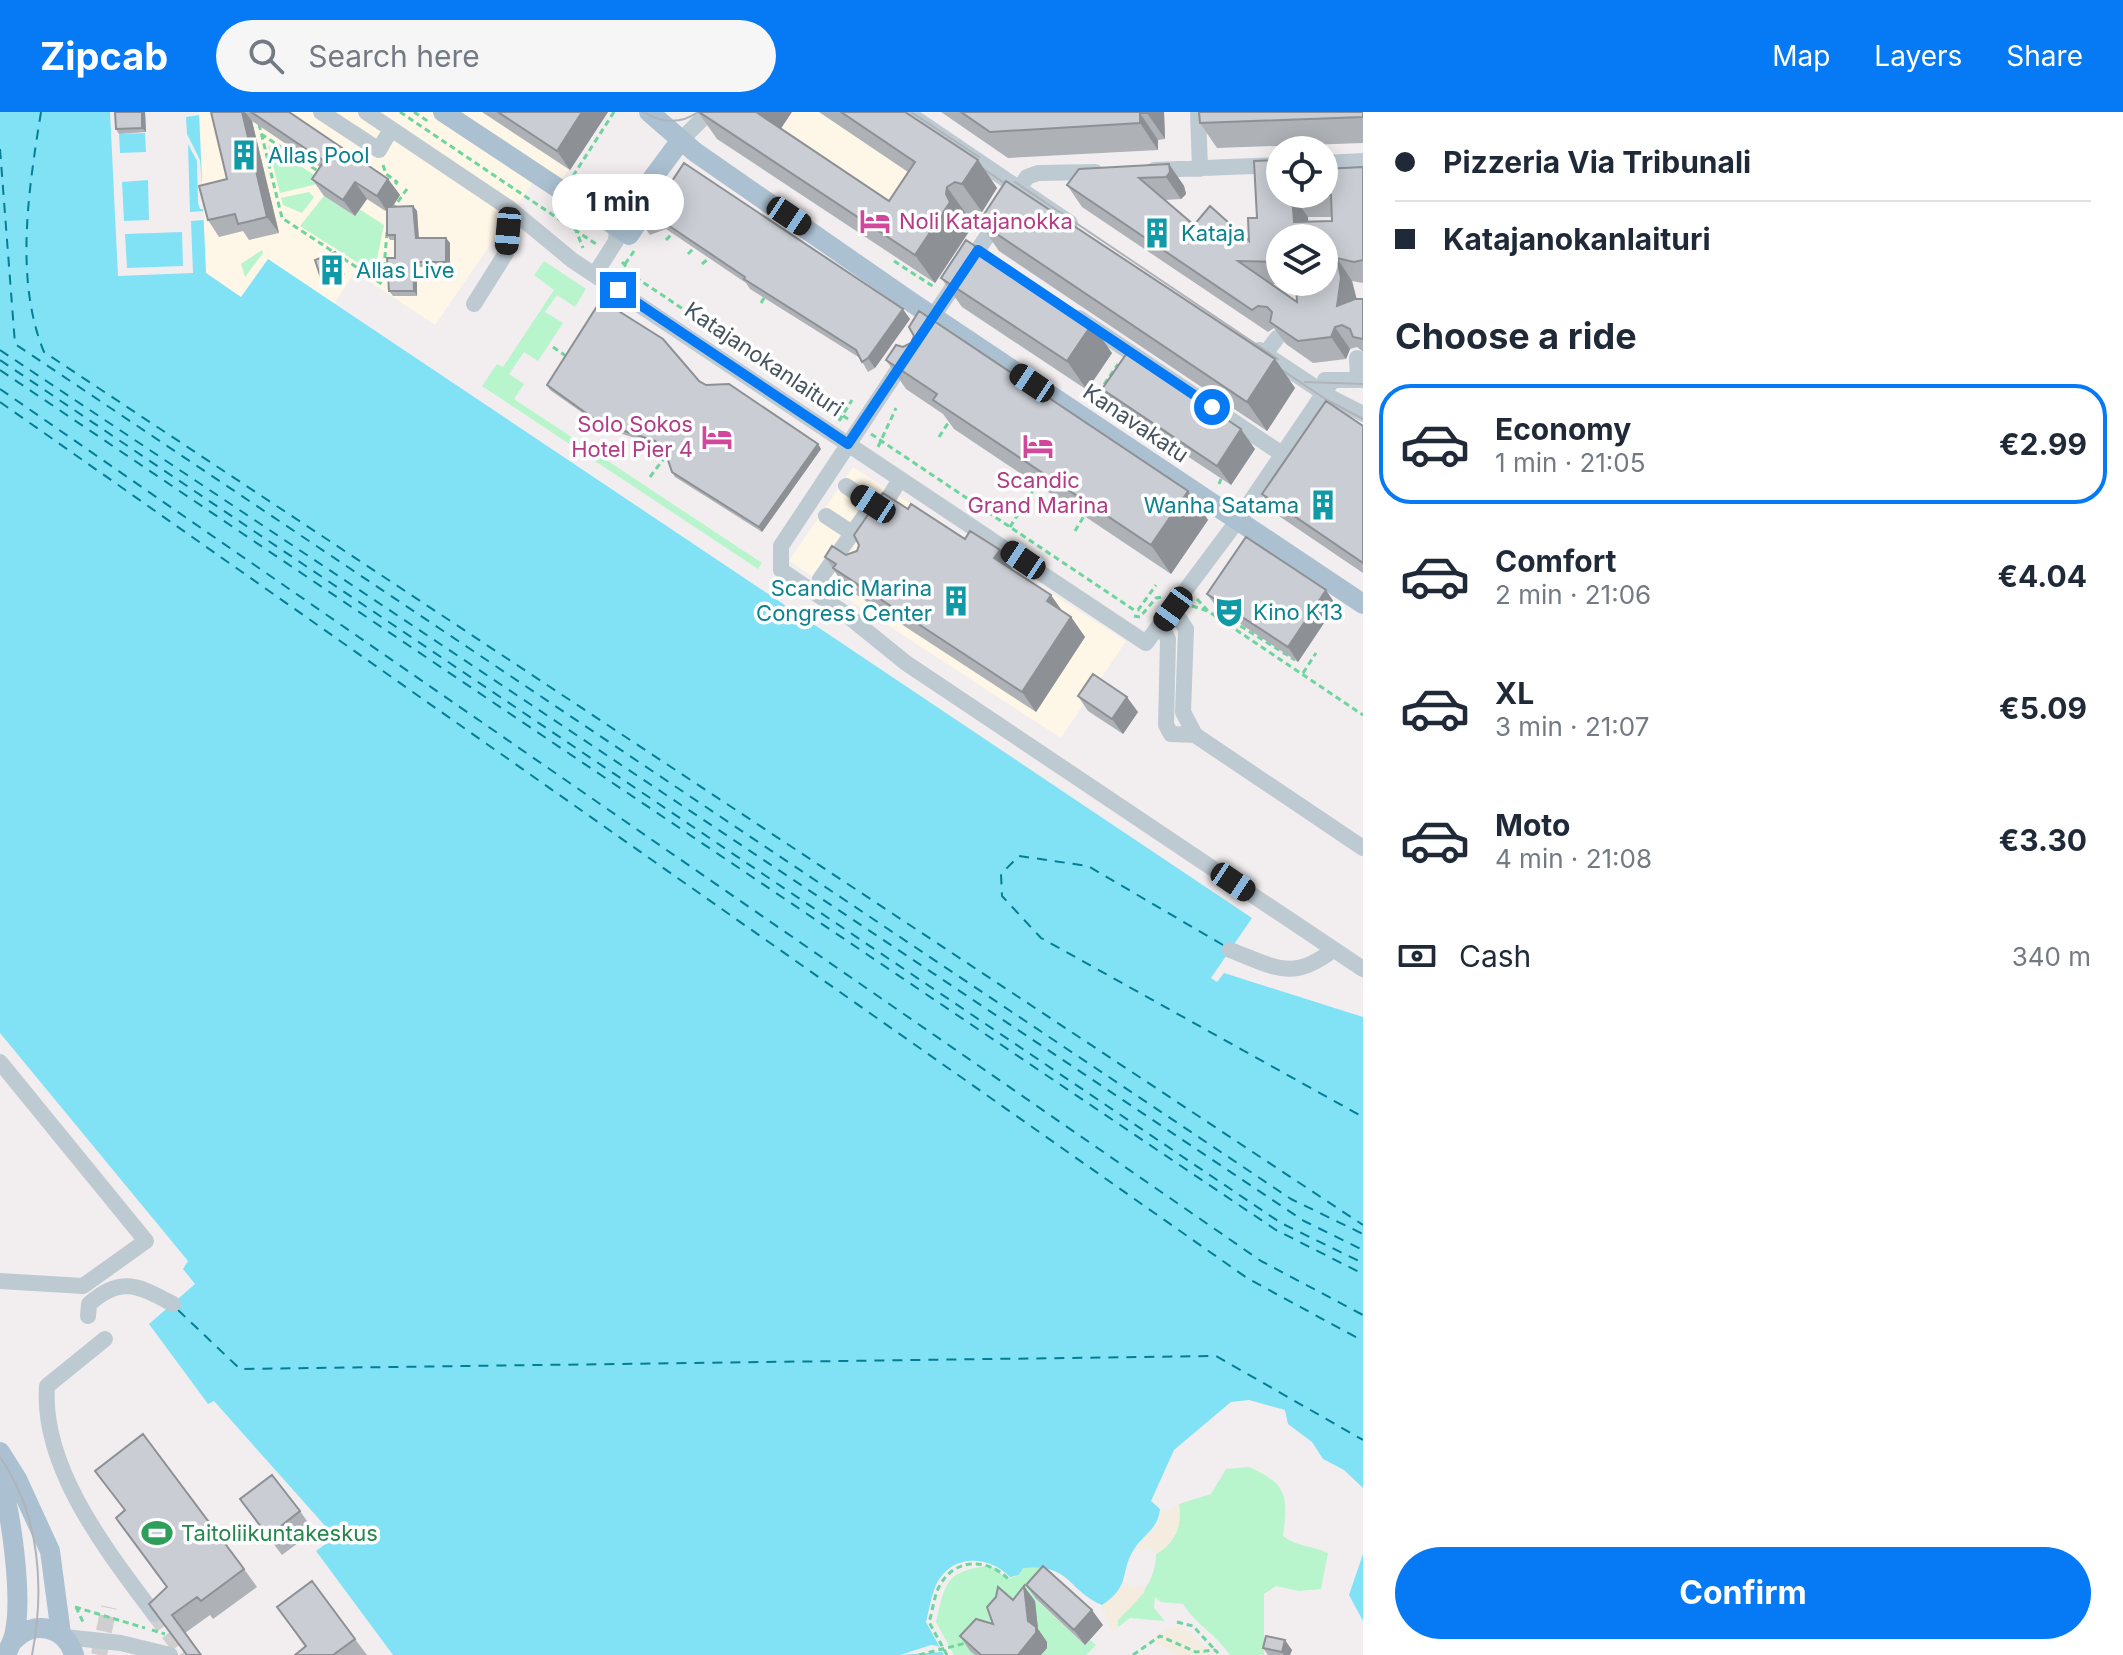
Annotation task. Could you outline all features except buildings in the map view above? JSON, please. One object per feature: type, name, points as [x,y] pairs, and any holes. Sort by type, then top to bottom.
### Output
[{"type":"main road","points":[[443,112],[618,239],[637,198],[650,186],[681,140]]},
{"type":"main road","name":"Kanavakatu","points":[[660,115],[681,140],[933,317],[1363,604]]},
{"type":"main road","points":[[0,1452],[44,1535],[54,1569],[58,1609],[66,1642]]},
{"type":"main road","points":[[0,1480],[10,1526],[16,1599],[8,1651]]},
{"type":"main road","points":[[8,1651],[22,1632],[36,1628],[66,1642]]},
{"type":"street","points":[[321,112],[379,150],[391,129]]},
{"type":"street","name":"Katajanokanlaituri","points":[[366,112],[509,208],[595,274],[848,444],[875,453],[900,479],[1146,643],[1161,625]]},
{"type":"street","points":[[681,140],[709,112]]},
{"type":"street","points":[[906,112],[1081,230]]},
{"type":"street","points":[[1198,112],[1200,169]]},
{"type":"street","points":[[1338,162],[1363,161]]},
{"type":"street","points":[[1266,166],[1044,173],[1027,177],[991,229],[984,254],[933,317],[781,546],[781,570],[843,612],[894,655],[1363,969]]},
{"type":"street","points":[[474,304],[506,253],[509,208]]},
{"type":"street","points":[[976,221],[991,229]]},
{"type":"street","points":[[595,274],[618,239]]},
{"type":"street","points":[[1065,309],[1282,454]]},
{"type":"street","points":[[1239,337],[1298,376],[1328,387],[1363,414]]},
{"type":"street","points":[[1265,354],[1277,338]]},
{"type":"street","points":[[908,355],[923,365]]},
{"type":"street","points":[[1195,735],[1171,734],[1166,725],[1168,639],[1161,625],[1238,520],[1328,387],[1360,380],[1357,358]]},
{"type":"street","points":[[820,579],[846,553],[852,533],[873,504],[888,499],[900,479]]},
{"type":"street","points":[[846,486],[873,504]]},
{"type":"street","points":[[826,516],[852,533]]},
{"type":"street","points":[[1176,605],[1186,629],[1183,712],[1195,735],[1363,848]]},
{"type":"street","points":[[1230,950],[1296,970],[1310,967],[1333,950]]},
{"type":"street","points":[[0,1062],[146,1241],[83,1286],[0,1281]]},
{"type":"street","points":[[88,1316],[89,1304],[119,1285],[138,1286],[173,1304]]},
{"type":"street","points":[[105,1339],[47,1386],[45,1406],[67,1478],[93,1532],[154,1614]]},
{"type":"street","points":[[66,1642],[170,1655]]},
{"type":"path","points":[[257,112],[282,218],[385,286]]},
{"type":"path","points":[[400,112],[618,239],[629,276],[851,421]]},
{"type":"path","points":[[573,176],[614,112]]},
{"type":"path","points":[[261,134],[319,171]]},
{"type":"path","points":[[379,150],[386,174],[397,182],[391,190]]},
{"type":"path","points":[[575,162],[580,165]]},
{"type":"path","points":[[389,215],[407,189]]},
{"type":"path","points":[[384,268],[387,228]]},
{"type":"path","points":[[666,240],[672,234]]},
{"type":"path","points":[[688,254],[694,248]]},
{"type":"path","points":[[702,264],[709,258]]},
{"type":"path","points":[[894,261],[934,287]]},
{"type":"path","points":[[553,347],[569,358]]},
{"type":"path","points":[[1083,416],[1127,350]]},
{"type":"path","points":[[839,421],[852,400]]},
{"type":"path","points":[[875,453],[896,408]]},
{"type":"path","points":[[939,437],[951,419]]},
{"type":"path","points":[[868,432],[1134,610],[1138,610],[1156,585]]},
{"type":"path","points":[[866,439],[875,453],[1128,614],[1140,617],[1156,598],[1208,611]]},
{"type":"path","points":[[650,477],[668,453]]},
{"type":"path","points":[[1010,527],[1037,484]]},
{"type":"path","points":[[1075,531],[1084,516]]},
{"type":"path","points":[[1197,599],[1208,611],[1363,715]]},
{"type":"path","points":[[1215,610],[1295,660]]},
{"type":"path","points":[[1302,674],[1316,653]]},
{"type":"path","points":[[947,1655],[929,1622],[939,1586],[948,1574],[957,1568],[985,1563],[999,1568],[1010,1581]]},
{"type":"path","points":[[58,1609],[76,1607],[165,1634]]},
{"type":"path","points":[[1177,1622],[1193,1626],[1220,1655]]},
{"type":"path","points":[[1133,1655],[1160,1636],[1196,1652],[1215,1650]]},
{"type":"path","points":[[919,1655],[971,1641]]},
{"type":"shaded area","points":[[199,112],[608,112],[557,187],[538,175],[435,325],[355,272],[334,304],[268,259],[241,297],[206,273]]},
{"type":"shaded area","points":[[735,112],[882,112],[997,188],[935,283],[717,139]]},
{"type":"shaded area","points":[[853,467],[1126,641],[1061,738],[789,561]]},
{"type":"green space","points":[[268,145],[325,182],[280,193]]},
{"type":"green space","points":[[309,192],[314,197],[302,213],[283,205],[281,198]]},
{"type":"green space","points":[[324,196],[355,216],[359,209],[384,225],[374,273],[300,226]]},
{"type":"green space","points":[[262,250],[263,253],[245,277],[241,264]]},
{"type":"green space","points":[[544,261],[586,289],[575,307],[557,295],[545,312],[563,323],[538,361],[524,352],[509,374],[524,384],[514,399],[762,563],[758,569],[482,386],[497,364],[503,367],[554,290],[534,275]]},
{"type":"green space","points":[[1249,1467],[1271,1479],[1282,1493],[1285,1502],[1283,1536],[1328,1553],[1321,1589],[1299,1591],[1276,1586],[1264,1594],[1264,1655],[1230,1655],[1183,1604],[1161,1602],[1155,1597],[1154,1608],[1165,1621],[1130,1618],[1118,1627],[1118,1620],[1149,1582],[1156,1554],[1176,1533],[1179,1504],[1211,1494],[1226,1469]]},
{"type":"green space","points":[[986,1566],[996,1568],[1006,1579],[1020,1575],[1022,1567],[1042,1568],[1036,1600],[1084,1644],[1090,1640],[1096,1645],[1086,1655],[954,1655],[936,1622],[945,1589],[962,1572]]},
{"type":"sand","points":[[1179,1504],[1178,1527],[1173,1539],[1156,1554],[1152,1548],[1134,1550],[1159,1522],[1160,1509],[1166,1512]]},
{"type":"sand","points":[[1122,1585],[1145,1587],[1144,1593],[1118,1620],[1118,1627],[1112,1632],[1102,1605]]},
{"type":"sand","points":[[1173,1625],[1189,1632],[1213,1655],[1177,1655],[1153,1641]]},
{"type":"water","points":[[0,112],[199,112],[206,273],[241,297],[268,259],[1252,918],[1211,978],[1217,982],[1224,973],[1363,1017],[1363,1488],[1344,1470],[1323,1459],[1312,1442],[1288,1424],[1285,1410],[1249,1400],[1231,1402],[1174,1450],[1151,1501],[1160,1509],[1159,1516],[1133,1551],[1121,1585],[1111,1598],[1102,1605],[1051,1570],[1023,1568],[1019,1575],[1010,1577],[992,1564],[981,1561],[960,1563],[951,1567],[936,1585],[926,1622],[944,1655],[393,1655],[316,1551],[335,1537],[214,1401],[208,1404],[149,1324],[195,1284],[183,1269],[188,1261],[0,1033]]},
{"type":"water","points":[[1363,1554],[1363,1621],[1349,1595]]},
{"type":"pier","points":[[110,112],[199,112],[200,115],[186,117],[187,134],[200,160],[204,209],[200,209],[198,203],[197,161],[188,144],[190,212],[204,211],[204,220],[191,221],[193,273],[118,276]],"holes":[[[145,133],[146,152],[120,153],[119,134]],[[148,180],[149,220],[124,221],[122,182]],[[182,232],[183,266],[127,268],[125,234]]]},
{"type":"pier","points":[[931,1645],[938,1646],[942,1652],[900,1655]]},
{"type":"ferry route","points":[[41,112],[29,202],[27,264],[29,294],[44,352],[1363,1225]]},
{"type":"ferry route","points":[[0,149],[15,344],[1291,1199],[1363,1234]]},
{"type":"ferry route","points":[[0,350],[1304,1221],[1363,1250]]},
{"type":"ferry route","points":[[0,360],[1281,1223],[1363,1263]]},
{"type":"ferry route","points":[[0,370],[1276,1230],[1363,1274]]},
{"type":"ferry route","points":[[0,389],[1261,1261],[1363,1315]]},
{"type":"ferry route","points":[[0,402],[1247,1278],[1363,1341]]},
{"type":"ferry route","points":[[1223,945],[1088,866],[1019,856],[1001,874],[1002,896],[1041,938],[1363,1117]]},
{"type":"ferry route","points":[[178,1310],[240,1369],[1216,1356],[1363,1440]]},
{"type":"tunnel","points":[[99,1655],[109,1607]]},
{"type":"tunnel","points":[[154,1614],[185,1655]]},
{"type":"tram line","points":[[643,112],[671,121],[698,112]]},
{"type":"tram line","points":[[911,112],[979,157]]},
{"type":"tram line","points":[[966,157],[1022,195]]},
{"type":"tram line","points":[[1015,182],[1278,359]]},
{"type":"tram line","points":[[1264,358],[1327,400],[1363,419]]},
{"type":"tram line","points":[[1305,382],[1363,384]]},
{"type":"tram line","points":[[0,1457],[24,1503],[36,1552],[38,1604],[32,1655]]},
{"type":"place","name":"Allas Pool","points":[[244,155]]},
{"type":"place","name":"Noli Katajanokka","points":[[875,221]]},
{"type":"place","name":"Kataja","points":[[1157,233]]},
{"type":"place","name":"Allas Live","points":[[332,270]]},
{"type":"place","name":"Solo Sokos Hotel Pier 4","points":[[717,437]]},
{"type":"place","name":"Scandic Grand Marina","points":[[1038,446]]},
{"type":"place","name":"Wanha Satama","points":[[1323,505]]},
{"type":"place","name":"Scandic Marina Congress Center","points":[[956,601]]},
{"type":"place","name":"Kino K13","points":[[1229,612]]},
{"type":"place","name":"Taitoliikuntakeskus","points":[[157,1533]]},
{"type":"route","points":[[618,290],[848,444],[978,250],[1212,407]]}]
